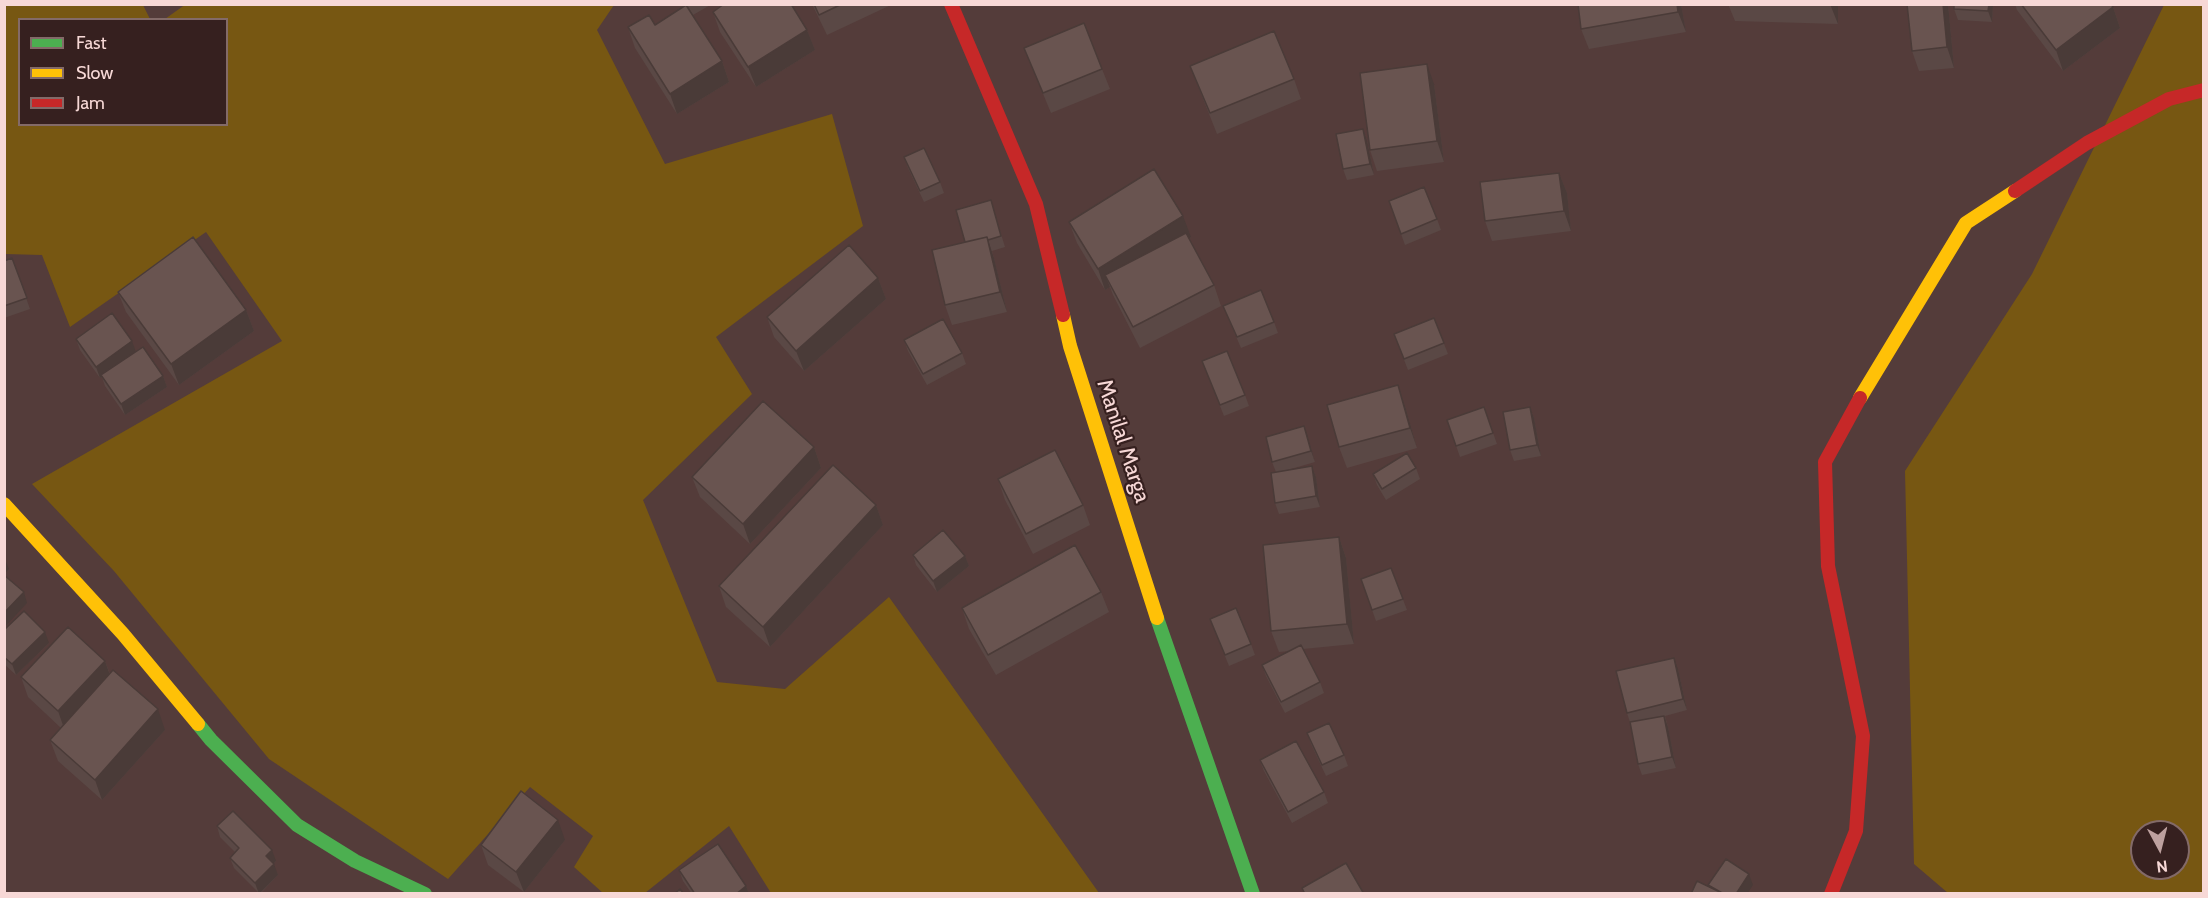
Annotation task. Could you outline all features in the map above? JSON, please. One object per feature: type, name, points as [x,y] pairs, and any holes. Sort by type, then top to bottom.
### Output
[{"type":"street","name":"Manilal Marga","points":[[951,4],[1036,204],[1070,346],[1162,631],[1253,894]]},
{"type":"street","points":[[1831,894],[1856,831],[1863,736],[1828,566],[1825,462],[1877,367],[1966,223],[2087,143],[2169,99],[2204,90]]},
{"type":"street","points":[[4,504],[123,634],[211,740],[297,825],[355,861],[425,894]]},
{"type":"shaded area","points":[[186,4],[614,5],[597,30],[665,164],[832,114],[863,226],[716,337],[752,394],[643,500],[717,682],[785,689],[889,597],[1099,893],[771,893],[729,826],[645,893],[603,893],[574,867],[593,836],[530,787],[448,879],[269,759],[114,571],[32,484],[282,341],[206,232],[70,327],[42,255],[5,254],[5,5],[143,5],[150,18],[18,18],[18,126],[228,126],[228,18],[166,18]]},
{"type":"shaded area","points":[[2164,5],[2203,5],[2203,893],[1948,893],[1914,864],[1905,471],[2032,274]]},
{"type":"building","points":[[724,4],[791,4],[807,30],[748,67],[713,12]]},
{"type":"building","points":[[814,4],[842,4],[819,15]]},
{"type":"building","points":[[1578,4],[1677,4],[1678,12],[1581,29]]},
{"type":"building","points":[[1907,4],[1943,4],[1947,47],[1912,51]]},
{"type":"building","points":[[1954,4],[1989,4],[1988,11],[1954,9]]},
{"type":"building","points":[[2021,4],[2111,4],[2113,7],[2056,50]]},
{"type":"building","points":[[686,5],[722,61],[670,94],[628,27],[649,15],[655,25]]},
{"type":"building","points":[[1084,23],[1102,69],[1043,93],[1024,48]]},
{"type":"building","points":[[1274,31],[1294,79],[1210,113],[1190,66]]},
{"type":"building","points":[[1427,64],[1437,141],[1370,150],[1360,73]]},
{"type":"building","points":[[1363,129],[1370,164],[1343,169],[1336,134]]},
{"type":"building","points":[[924,148],[940,182],[920,191],[904,157]]},
{"type":"building","points":[[1154,169],[1183,216],[1098,269],[1069,222]]},
{"type":"building","points":[[1559,173],[1564,211],[1485,221],[1480,182]]},
{"type":"building","points":[[1424,187],[1437,219],[1401,234],[1389,201]]},
{"type":"building","points":[[991,200],[1001,236],[988,240],[987,237],[965,242],[956,210]]},
{"type":"building","points":[[1186,233],[1214,285],[1133,327],[1105,275]]},
{"type":"building","points":[[193,237],[246,310],[171,364],[118,292]]},
{"type":"building","points":[[987,237],[1000,292],[945,305],[932,250]]},
{"type":"building","points":[[849,245],[878,278],[796,351],[767,317]]},
{"type":"building","points":[[12,258],[27,298],[4,306],[4,261]]},
{"type":"building","points":[[1261,290],[1274,322],[1237,337],[1223,306]]},
{"type":"building","points":[[112,313],[132,341],[96,367],[76,339]]},
{"type":"building","points":[[1434,318],[1444,343],[1404,359],[1394,334]]},
{"type":"building","points":[[943,319],[962,353],[923,374],[904,340]]},
{"type":"building","points":[[143,347],[163,376],[121,404],[101,375]]},
{"type":"building","points":[[1227,351],[1245,395],[1220,405],[1202,361]]},
{"type":"building","points":[[1398,385],[1410,428],[1339,447],[1327,405]]},
{"type":"building","points":[[763,401],[814,447],[743,524],[692,477]]},
{"type":"building","points":[[1484,407],[1493,433],[1456,446],[1447,420]]},
{"type":"building","points":[[1530,407],[1537,445],[1510,450],[1503,412]]},
{"type":"building","points":[[1304,426],[1311,451],[1272,462],[1266,437]]},
{"type":"building","points":[[1055,450],[1083,505],[1026,534],[998,479]]},
{"type":"building","points":[[1407,453],[1416,468],[1382,489],[1373,474]]},
{"type":"building","points":[[833,465],[876,505],[763,627],[719,586]]},
{"type":"building","points":[[1312,466],[1316,496],[1275,503],[1271,473]]},
{"type":"building","points":[[943,530],[965,556],[933,581],[913,555]]},
{"type":"building","points":[[1339,537],[1347,624],[1271,631],[1263,545]]},
{"type":"building","points":[[1075,545],[1101,592],[988,655],[962,608]]},
{"type":"building","points":[[1391,568],[1403,599],[1372,610],[1361,579]]},
{"type":"building","points":[[4,575],[24,592],[4,613]]},
{"type":"building","points":[[1236,608],[1251,644],[1225,655],[1210,619]]},
{"type":"building","points":[[24,611],[45,632],[12,664],[4,657],[4,630]]},
{"type":"building","points":[[68,627],[105,661],[58,711],[21,677]]},
{"type":"building","points":[[1301,645],[1320,682],[1281,702],[1262,665]]},
{"type":"building","points":[[1674,658],[1683,699],[1627,713],[1616,671]]},
{"type":"building","points":[[113,670],[158,709],[95,780],[50,740]]},
{"type":"building","points":[[1664,716],[1672,757],[1638,764],[1630,722]]},
{"type":"building","points":[[1329,723],[1344,755],[1322,765],[1307,733]]},
{"type":"building","points":[[1296,741],[1324,792],[1288,812],[1260,760]]},
{"type":"building","points":[[521,791],[558,820],[516,872],[481,845]]},
{"type":"building","points":[[233,811],[272,850],[266,856],[274,864],[255,883],[230,858],[239,848],[217,826]]},
{"type":"building","points":[[718,844],[746,886],[736,894],[695,894],[679,870]]},
{"type":"building","points":[[1726,859],[1749,874],[1736,894],[1724,894],[1708,885]]},
{"type":"building","points":[[1346,863],[1364,894],[1305,894],[1302,888]]},
{"type":"building","points":[[1697,881],[1724,894],[1691,894]]},
{"type":"building","points":[[680,889],[684,894],[674,894]]},
{"type":"traffic: fast","points":[[1157,618],[1253,894]]},
{"type":"traffic: fast","points":[[198,724],[211,740],[297,825],[355,861],[425,894]]},
{"type":"traffic: slow","points":[[1860,398],[1966,223],[2015,191]]},
{"type":"traffic: slow","points":[[1063,315],[1070,346],[1157,618]]},
{"type":"traffic: slow","points":[[4,504],[123,634],[198,724]]},
{"type":"traffic: jam","points":[[951,4],[1036,204],[1063,315]]},
{"type":"traffic: jam","points":[[2015,191],[2087,143],[2169,99],[2204,90]]},
{"type":"traffic: jam","points":[[1831,894],[1856,831],[1863,736],[1828,566],[1825,462],[1860,398]]}]
